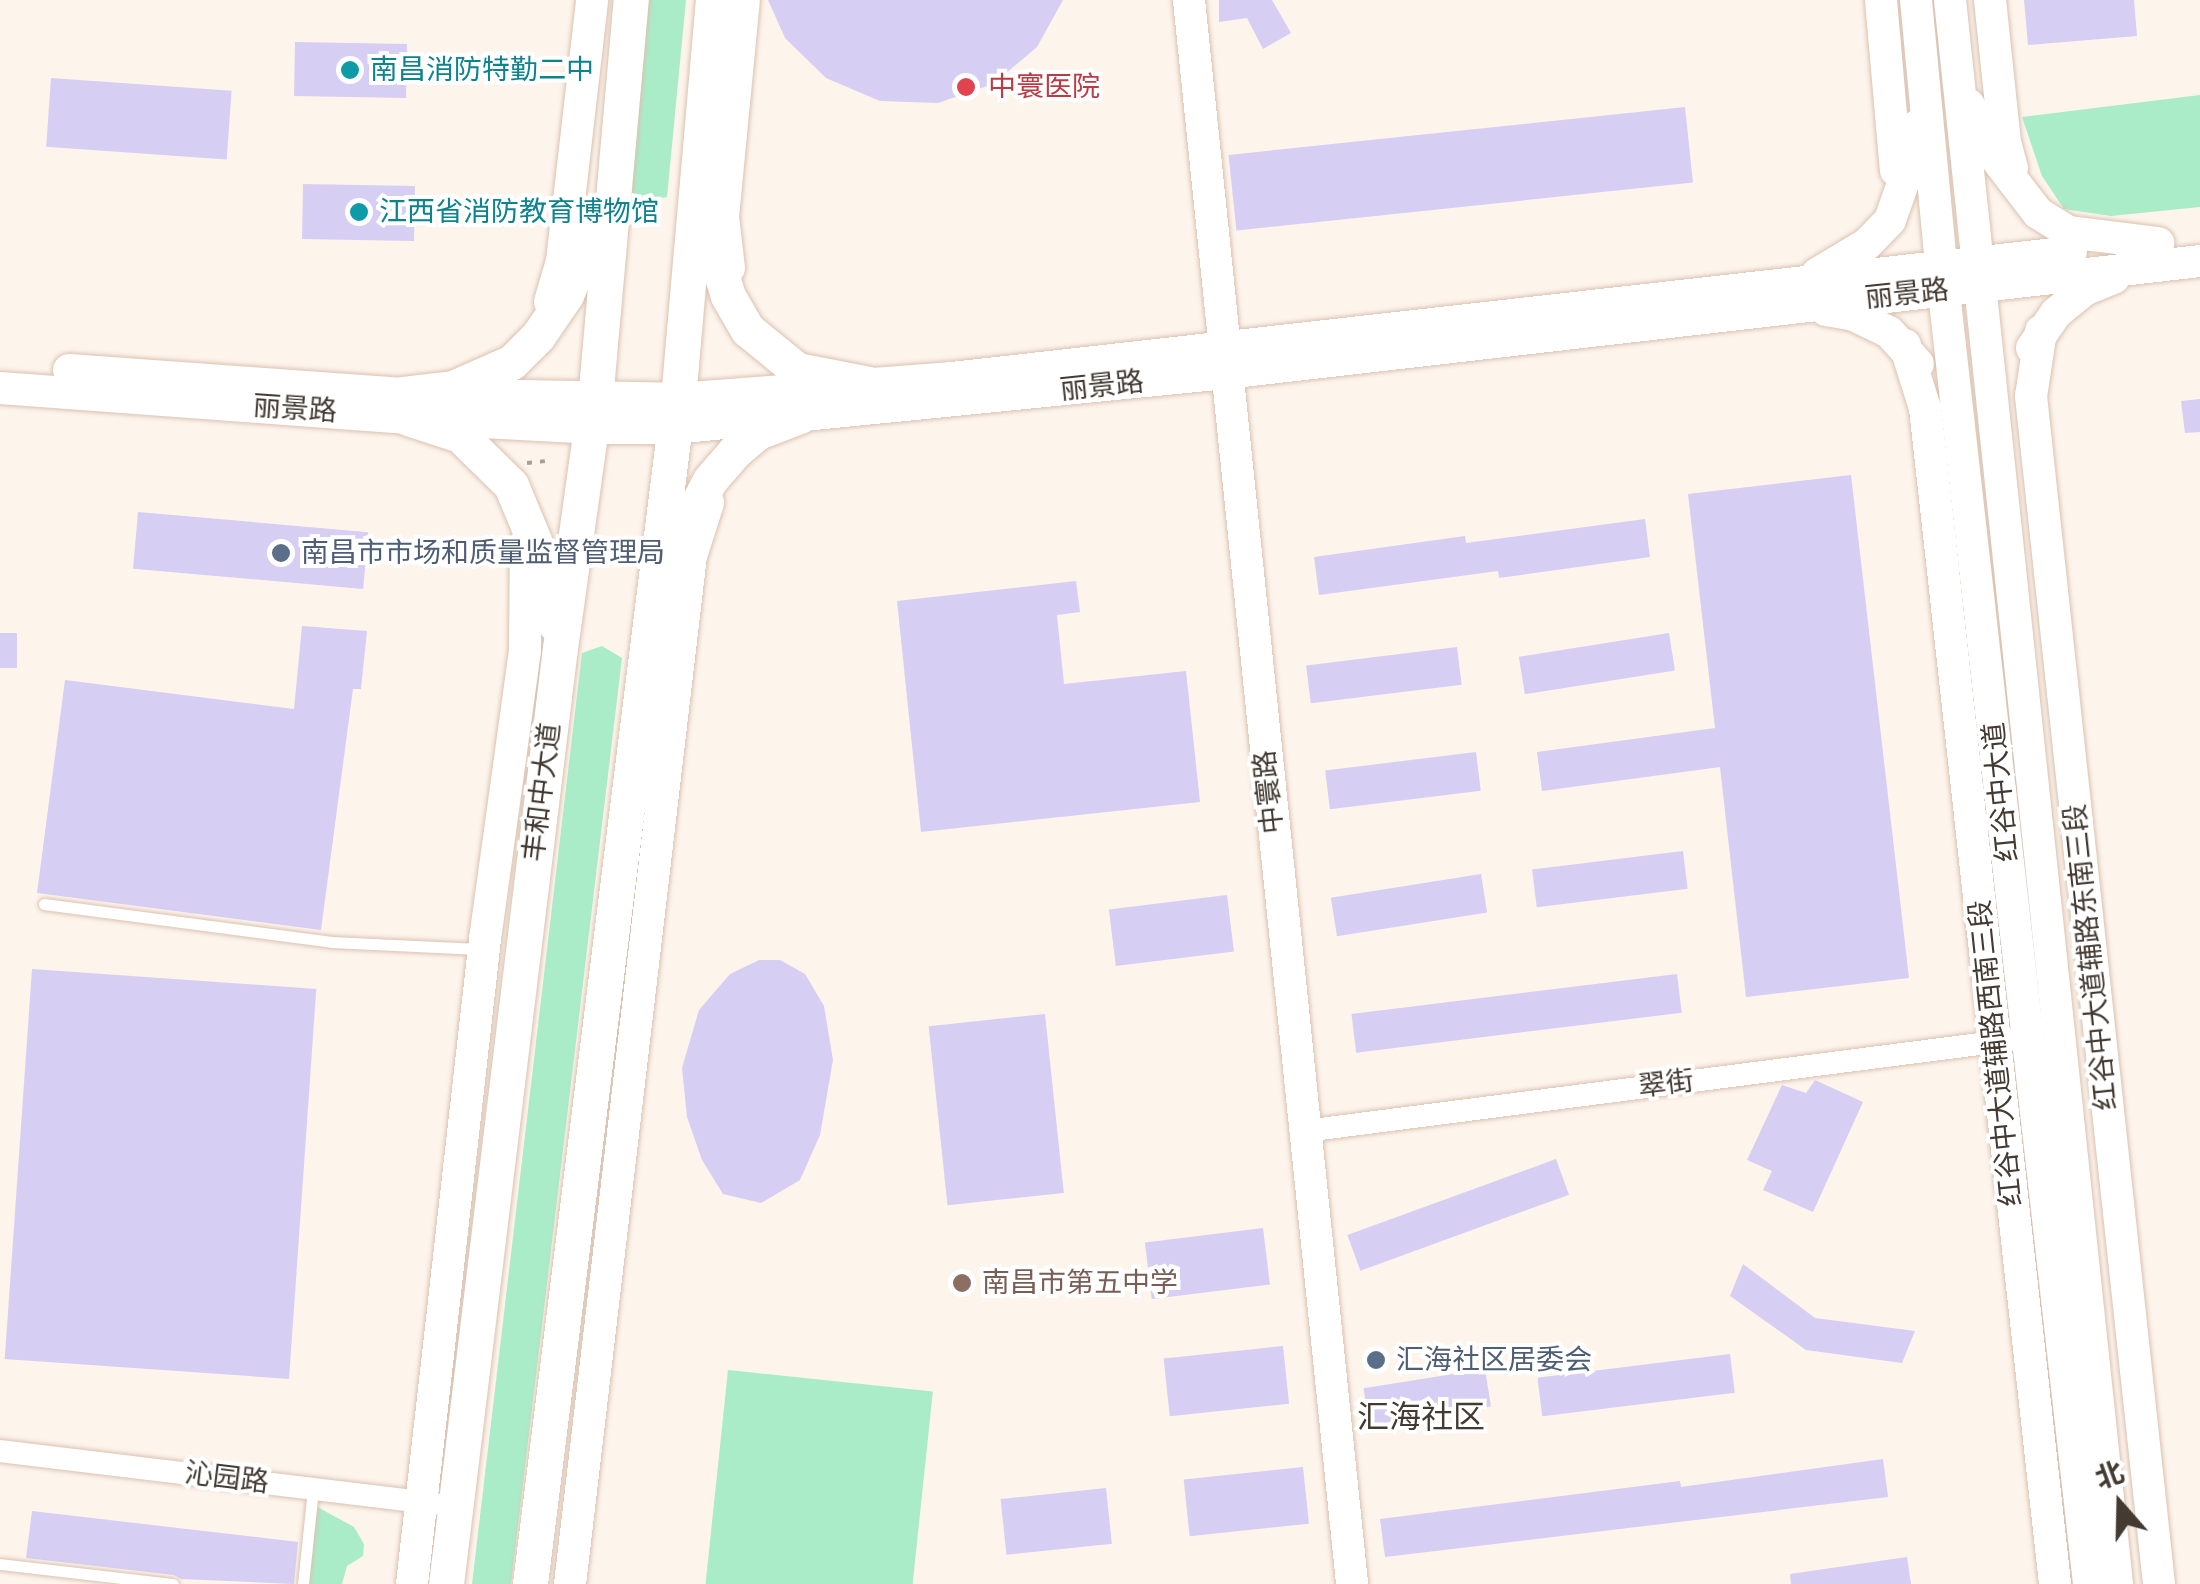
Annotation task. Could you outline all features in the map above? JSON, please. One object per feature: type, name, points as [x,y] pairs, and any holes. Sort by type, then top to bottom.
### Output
[{"type":"main road","name":"丰和中大道","points":[[446,1584],[437,1504],[593,414],[631,0]]},
{"type":"main road","points":[[530,1584],[676,414],[713,0]]},
{"type":"main road","points":[[406,406],[484,377],[512,362],[538,336],[566,296],[616,170]]},
{"type":"main road","points":[[696,190],[728,296],[748,330],[798,370],[869,384]]},
{"type":"main road","points":[[406,406],[460,436],[488,457],[511,485],[524,509],[560,648]]},
{"type":"main road","points":[[655,587],[685,520],[716,473],[758,432],[800,416]]},
{"type":"street","points":[[538,336],[562,261],[592,0]]},
{"type":"street","points":[[744,0],[723,217],[728,265],[748,330]]},
{"type":"street","name":"中寰路","points":[[1189,0],[1352,1584]]},
{"type":"street","points":[[1881,0],[1897,148],[1890,220]]},
{"type":"street","name":"红谷中大道","points":[[1916,0],[1943,278],[1983,468],[2117,1584]]},
{"type":"street","name":"红谷中大道","points":[[1950,0],[1979,274],[1983,468],[2009,865],[2011,1035],[2047,1208],[2090,1584]]},
{"type":"street","points":[[1990,0],[2005,142],[2025,200]]},
{"type":"street","points":[[1957,68],[1974,119],[2025,200],[2068,232],[2159,254]]},
{"type":"street","points":[[1801,294],[1890,220],[1913,155],[1925,81]]},
{"type":"street","name":"丽景路","points":[[0,388],[593,414],[800,416],[1224,360],[2159,254],[2200,238]]},
{"type":"street","points":[[1983,468],[2041,330],[2084,290],[2159,254]]},
{"type":"street","name":"丽景路","points":[[2159,254],[2200,261]]},
{"type":"street","points":[[1801,294],[1854,315],[1906,346],[1949,420],[1983,468]]},
{"type":"street","name":"红谷中大道辅路东南三段","points":[[2041,330],[2031,396],[2159,1584]]},
{"type":"street","name":"红谷中大道辅路西南三段","points":[[1906,346],[1925,408],[2011,1035],[2055,1584]]},
{"type":"street","name":"丽景路","points":[[676,414],[869,384],[1224,360]]},
{"type":"street","name":"丽景路","points":[[0,365],[406,406]]},
{"type":"street","points":[[570,1584],[692,556],[716,473]]},
{"type":"street","points":[[412,1584],[437,1504],[484,949],[525,650],[528,588],[524,509]]},
{"type":"street","name":"翠街","points":[[1304,1131],[2011,1035]]},
{"type":"street","name":"沁园路","points":[[0,1450],[437,1504]]},
{"type":"lane","points":[[1998,930],[1993,894],[2009,865]]},
{"type":"lane","points":[[44,904],[331,942],[484,949]]},
{"type":"lane","points":[[302,1584],[313,1489]]},
{"type":"lane","points":[[0,1564],[173,1584]]},
{"type":"path","points":[[517,464],[546,460]]},
{"type":"green space","points":[[649,0],[686,0],[667,197],[647,200],[631,194]]},
{"type":"green space","points":[[2200,95],[2200,207],[2111,216],[2064,209],[2042,176],[2022,117]]},
{"type":"green space","points":[[602,646],[622,658],[511,1584],[472,1584],[582,653]]},
{"type":"green space","points":[[728,1370],[933,1392],[913,1584],[706,1584]]},
{"type":"green space","points":[[312,1504],[354,1527],[364,1544],[363,1556],[347,1566],[342,1584],[304,1584]]},
{"type":"building","points":[[768,0],[1063,0],[1037,47],[993,84],[938,103],[880,101],[826,78],[785,38]]},
{"type":"building","points":[[1219,0],[1272,0],[1291,33],[1263,49],[1247,18],[1219,22]]},
{"type":"building","points":[[2024,0],[2134,0],[2137,36],[2028,45]]},
{"type":"building","name":"南昌消防特勤二中","points":[[295,42],[407,44],[406,98],[294,96]]},
{"type":"building","points":[[51,78],[232,91],[227,159],[46,147]]},
{"type":"building","points":[[1685,107],[1693,183],[1236,231],[1229,155]]},
{"type":"building","name":"江西省消防教育博物馆","points":[[303,184],[415,186],[414,241],[302,239]]},
{"type":"building","points":[[2200,399],[2200,432],[2185,433],[2181,401]]},
{"type":"building","points":[[1851,475],[1909,978],[1746,997],[1720,767],[1542,791],[1537,752],[1715,728],[1688,494]]},
{"type":"building","points":[[138,512],[368,532],[363,589],[133,569]]},
{"type":"building","points":[[1645,519],[1650,557],[1499,578],[1498,571],[1319,595],[1314,557],[1465,536],[1466,543]]},
{"type":"building","points":[[1076,581],[1080,612],[1057,615],[1064,684],[1186,671],[1200,802],[921,832],[897,601]]},
{"type":"building","points":[[302,626],[367,631],[361,689],[353,689],[321,930],[37,893],[65,680],[294,709]]},
{"type":"building","points":[[0,633],[17,633],[17,668],[0,668]]},
{"type":"building","points":[[1669,633],[1675,671],[1525,694],[1519,657]]},
{"type":"building","points":[[1457,647],[1462,685],[1311,703],[1306,666]]},
{"type":"building","points":[[1476,752],[1481,791],[1330,809],[1325,771]]},
{"type":"building","points":[[1683,851],[1688,889],[1537,907],[1532,870]]},
{"type":"building","points":[[1481,874],[1487,913],[1337,936],[1331,898]]},
{"type":"building","points":[[1227,895],[1234,952],[1116,966],[1109,910]]},
{"type":"building","points":[[759,960],[780,960],[805,974],[824,1006],[833,1060],[820,1135],[800,1180],[761,1203],[723,1194],[702,1160],[687,1117],[682,1068],[699,1010],[730,974]]},
{"type":"building","points":[[32,969],[316,989],[289,1379],[5,1359]]},
{"type":"building","points":[[1677,974],[1682,1013],[1356,1053],[1351,1014]]},
{"type":"building","points":[[1045,1014],[1064,1193],[947,1205],[929,1026]]},
{"type":"building","points":[[1815,1080],[1863,1102],[1813,1212],[1763,1190],[1772,1171],[1747,1160],[1782,1085],[1806,1093]]},
{"type":"building","points":[[1556,1159],[1569,1195],[1360,1271],[1347,1235]]},
{"type":"building","points":[[1263,1228],[1270,1285],[1152,1299],[1145,1243]]},
{"type":"building","points":[[1743,1264],[1815,1318],[1915,1331],[1902,1363],[1806,1350],[1730,1296]]},
{"type":"building","points":[[1283,1346],[1289,1404],[1170,1416],[1164,1359]]},
{"type":"building","points":[[1730,1354],[1735,1393],[1542,1416],[1537,1378]]},
{"type":"building","points":[[1485,1369],[1491,1407],[1369,1426],[1364,1388]]},
{"type":"building","points":[[1883,1459],[1888,1497],[1385,1557],[1380,1519],[1680,1481],[1681,1487]]},
{"type":"building","points":[[1303,1467],[1309,1524],[1190,1536],[1184,1480]]},
{"type":"building","points":[[1106,1488],[1112,1544],[1006,1555],[1001,1499]]},
{"type":"building","points":[[32,1511],[298,1542],[294,1584],[181,1579],[174,1575],[26,1558]]},
{"type":"building","points":[[1907,1557],[1911,1584],[1791,1584],[1790,1574]]},
{"type":"place","name":"南昌消防特勤二中","points":[[350,70]]},
{"type":"place","name":"中寰医院","points":[[966,87]]},
{"type":"place","name":"江西省消防教育博物馆","points":[[359,212]]},
{"type":"place","name":"南昌市市场和质量监督管理局","points":[[281,553]]},
{"type":"place","name":"南昌市第五中学","points":[[962,1283]]},
{"type":"place","name":"汇海社区居委会","points":[[1376,1360]]},
{"type":"district","name":"汇海社区","points":[[1421,1417]]}]
